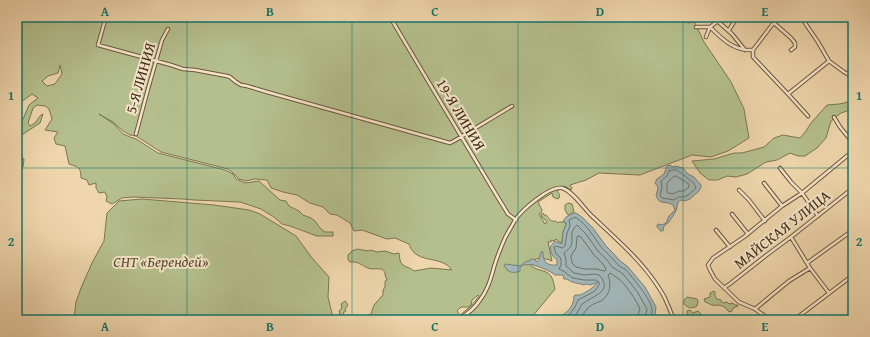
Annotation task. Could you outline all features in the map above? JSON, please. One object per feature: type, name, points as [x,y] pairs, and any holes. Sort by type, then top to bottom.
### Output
[{"type":"street","points":[[106,17],[98,45],[183,69],[230,77],[241,85],[442,141],[454,141],[512,106]]},
{"type":"street","name":"19-Я ЛИНИЯ","points":[[390,17],[508,214],[516,220]]},
{"type":"street","points":[[690,20],[695,17]]},
{"type":"street","points":[[713,17],[729,30],[745,50]]},
{"type":"street","points":[[729,30],[737,17]]},
{"type":"street","points":[[778,17],[752,50],[753,57],[808,116]]},
{"type":"street","points":[[801,17],[829,61],[853,77]]},
{"type":"street","points":[[706,37],[710,27],[718,21]]},
{"type":"street","points":[[774,23],[795,43],[791,50]]},
{"type":"street","points":[[696,27],[710,27],[725,41],[735,47],[745,50],[752,50]]},
{"type":"street","name":"5-Я ЛИНИЯ","points":[[136,134],[162,40],[168,29]]},
{"type":"street","points":[[788,94],[829,61]]},
{"type":"street","points":[[834,117],[853,143]]},
{"type":"street","points":[[770,320],[755,309],[739,302],[724,288],[715,279],[708,265],[709,262],[765,221],[782,206],[802,193],[853,151]]},
{"type":"street","points":[[780,168],[802,193],[818,216]]},
{"type":"street","points":[[764,183],[782,206]]},
{"type":"street","points":[[458,320],[468,313],[480,301],[485,293],[505,239],[516,220],[527,207],[545,194],[556,188],[560,188],[566,190],[572,195],[609,231],[653,278],[675,320]]},
{"type":"street","name":"МАЙСКАЯ УЛИЦА","points":[[724,288],[853,188]]},
{"type":"street","points":[[739,190],[749,200],[765,221]]},
{"type":"street","points":[[732,214],[748,234]]},
{"type":"street","points":[[716,230],[730,247]]},
{"type":"street","points":[[808,263],[853,230]]},
{"type":"street","points":[[791,237],[810,268],[829,293]]},
{"type":"street","points":[[755,309],[789,281],[810,268]]},
{"type":"street","points":[[794,320],[853,275]]},
{"type":"street","points":[[17,320],[36,320]]},
{"type":"green space","name":"СНТ «Берендей»","points":[[17,17],[695,17],[694,21],[704,42],[731,82],[744,109],[749,138],[728,151],[711,157],[692,155],[640,175],[599,173],[586,180],[570,185],[572,188],[571,190],[565,186],[557,191],[560,196],[558,199],[553,197],[552,193],[538,202],[542,210],[539,214],[545,224],[547,222],[541,215],[543,213],[551,221],[556,221],[558,223],[565,222],[566,225],[561,243],[556,239],[548,242],[552,261],[540,258],[528,262],[533,267],[546,272],[551,276],[555,289],[532,317],[519,320],[73,320],[76,302],[81,288],[104,241],[107,213],[119,201],[142,199],[214,205],[249,210],[260,214],[296,236],[312,258],[329,277],[328,297],[333,318],[336,315],[340,315],[339,311],[342,308],[341,304],[345,301],[348,305],[345,309],[346,311],[343,313],[344,317],[357,317],[365,319],[371,314],[374,305],[383,295],[385,281],[387,280],[384,271],[382,269],[370,269],[357,263],[350,262],[348,260],[348,255],[352,251],[357,249],[377,252],[385,251],[394,254],[399,253],[402,264],[414,271],[431,268],[452,270],[443,263],[420,257],[409,244],[395,238],[387,239],[362,230],[354,231],[350,223],[337,215],[330,214],[323,207],[310,203],[297,195],[271,188],[267,180],[255,179],[246,181],[239,179],[228,169],[161,152],[136,136],[130,135],[123,131],[113,122],[99,114],[114,124],[123,134],[136,139],[158,153],[225,170],[233,174],[236,179],[245,183],[259,181],[280,200],[286,201],[289,206],[315,221],[325,232],[333,232],[333,236],[317,236],[282,224],[261,209],[240,202],[133,197],[122,198],[112,204],[106,201],[107,197],[105,192],[99,193],[96,188],[96,183],[89,185],[87,180],[81,178],[80,170],[69,164],[65,146],[56,144],[54,138],[58,132],[45,130],[52,119],[49,109],[45,106],[37,105],[33,108],[28,123],[30,126],[35,123],[43,114],[40,123],[17,138],[17,127],[21,124],[29,105],[38,98],[32,94],[17,105]],"holes":[[[60,65],[62,74],[55,84],[47,86],[42,81],[48,76],[58,73]],[[478,295],[479,296],[472,305],[459,316],[457,311],[461,307],[469,307],[472,300]]]},
{"type":"green space","points":[[853,101],[853,109],[841,113],[831,121],[826,138],[817,148],[805,156],[798,156],[790,153],[777,160],[766,162],[747,174],[736,177],[727,176],[718,180],[709,180],[700,173],[692,161],[714,159],[764,147],[774,138],[783,135],[800,138],[827,105]]},
{"type":"green space","points":[[21,157],[24,159],[23,167],[17,168],[17,158]]},
{"type":"green space","points":[[568,203],[572,204],[574,212],[568,215],[565,210],[565,205]]},
{"type":"green space","points":[[714,291],[718,300],[720,299],[724,303],[733,303],[734,305],[738,306],[733,308],[730,312],[720,305],[712,305],[705,302],[704,299],[710,297],[710,293]]},
{"type":"green space","points":[[687,297],[697,299],[697,306],[692,308],[684,304],[684,300]]},
{"type":"green space","points":[[690,310],[693,313],[698,311],[704,319],[683,320],[683,318],[687,316],[687,311]]},
{"type":"water","points":[[670,165],[673,167],[683,168],[688,174],[694,177],[701,187],[699,191],[690,199],[685,201],[681,200],[678,202],[673,216],[664,226],[663,231],[660,231],[657,225],[666,223],[669,216],[675,210],[673,205],[661,202],[657,198],[656,195],[658,187],[655,183],[657,179],[664,174],[667,166]]},
{"type":"water","points":[[574,213],[582,217],[593,228],[606,246],[628,267],[645,287],[656,307],[655,315],[651,320],[553,320],[565,314],[569,310],[575,295],[580,295],[587,291],[597,282],[591,285],[575,283],[564,279],[563,275],[555,275],[538,266],[523,265],[520,267],[520,271],[512,272],[507,270],[504,266],[505,264],[520,266],[531,259],[534,259],[537,262],[542,251],[546,263],[557,265],[557,259],[553,256],[550,247],[555,241],[562,244],[563,232],[566,225],[563,221],[566,217]]}]
